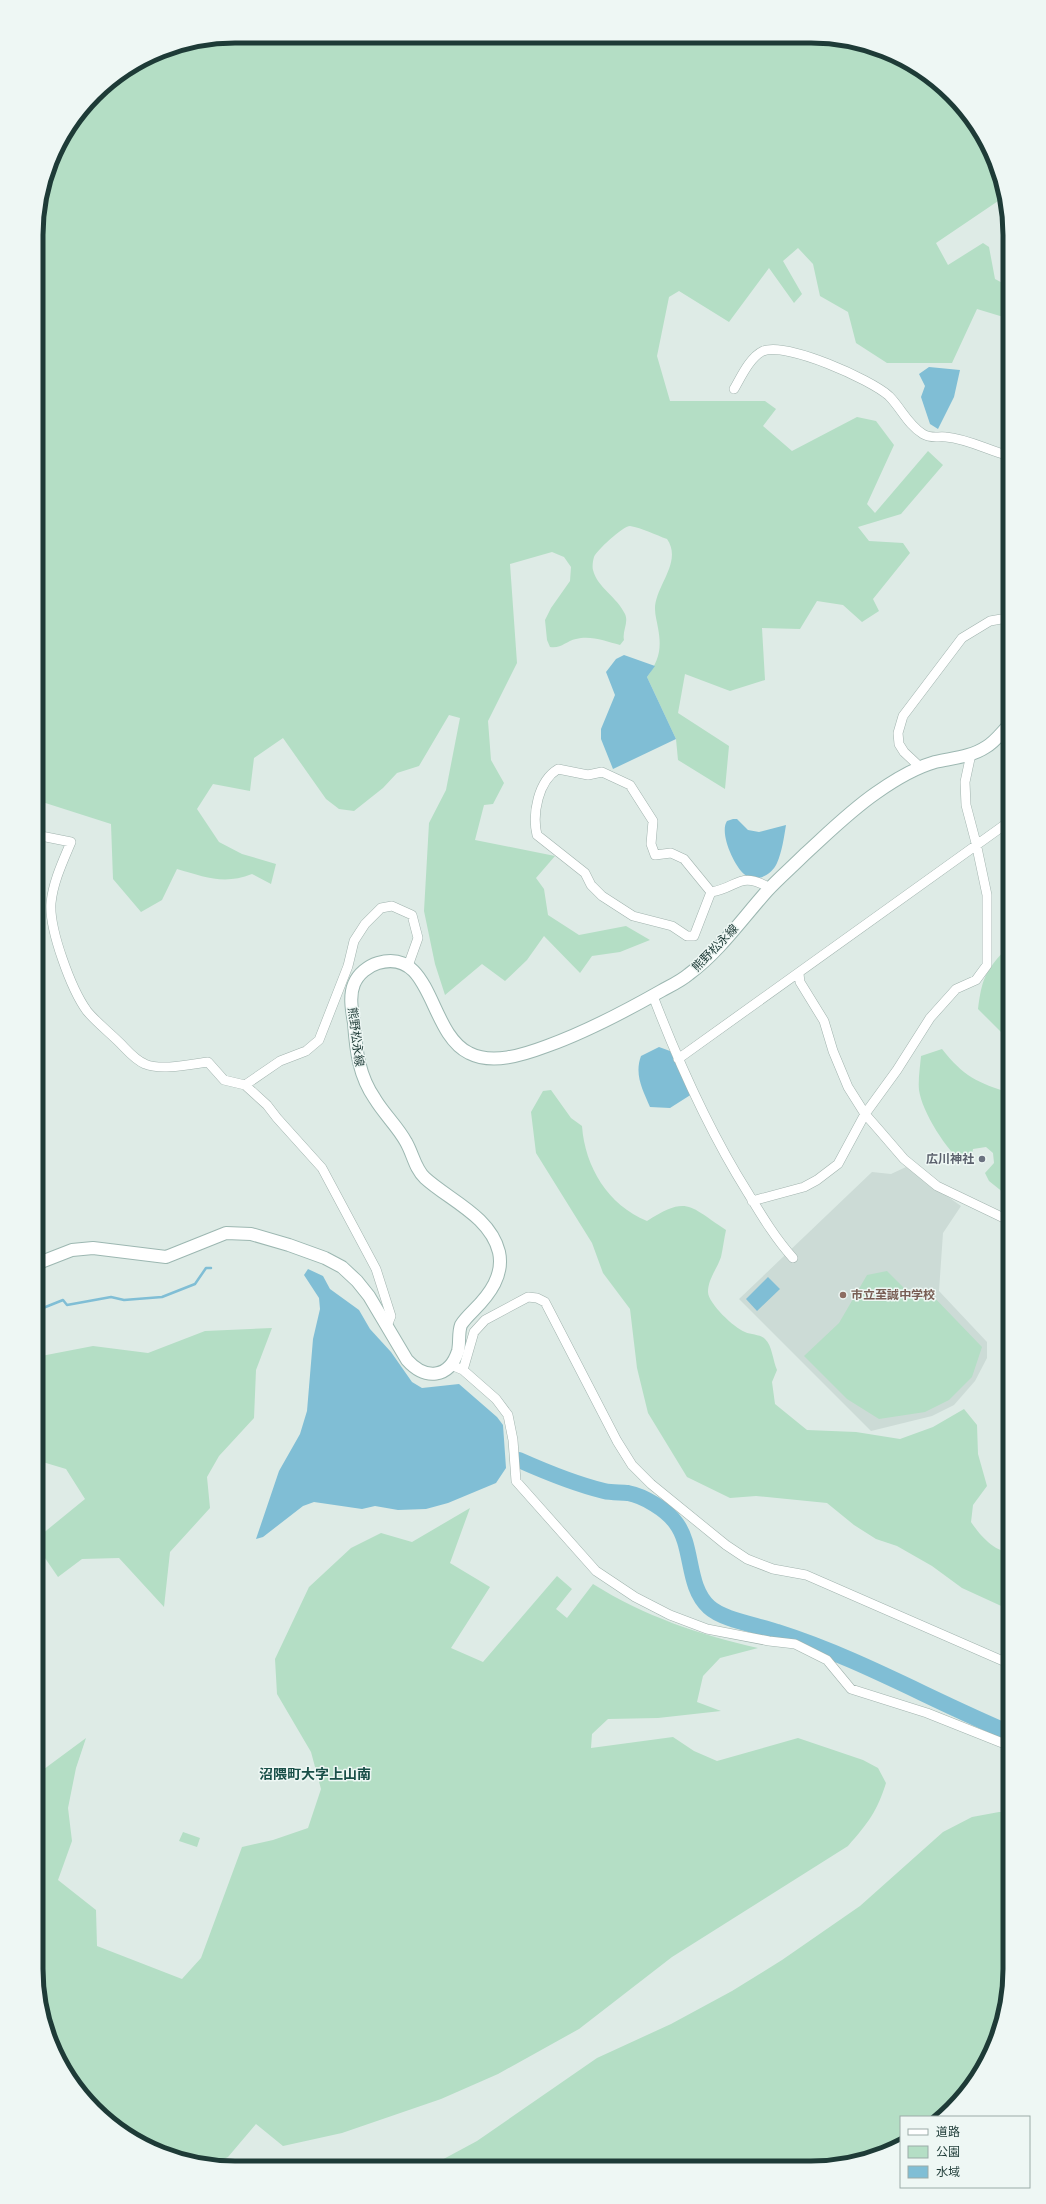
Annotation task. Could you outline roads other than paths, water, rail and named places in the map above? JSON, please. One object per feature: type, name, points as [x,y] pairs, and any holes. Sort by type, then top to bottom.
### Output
[{"type":"main road","name":"熊野松永線","points":[[451,1365],[459,1344],[461,1325],[482,1303],[495,1284],[501,1270],[498,1250],[493,1237],[463,1205],[423,1177],[406,1142],[374,1099],[361,1074],[355,1044],[351,994],[354,982],[362,972],[372,965],[384,961],[396,961],[408,966],[418,973],[425,984],[431,1004],[452,1040],[467,1053],[485,1059],[514,1056],[548,1046],[616,1016],[653,996],[695,969],[713,953],[770,888],[851,812],[876,792],[920,767],[971,754],[987,747],[1003,731]]},
{"type":"main road","points":[[43,1261],[72,1250],[93,1248],[166,1257],[226,1232],[251,1234],[289,1245],[325,1258],[342,1267],[357,1281],[369,1296],[408,1360],[416,1369],[425,1374],[436,1374],[451,1365]]},
{"type":"street","points":[[734,389],[752,360],[762,352],[773,348],[788,350],[812,358],[877,387],[889,397],[906,419],[922,434],[930,438],[945,436],[963,439],[1003,453]]},
{"type":"street","points":[[920,767],[904,752],[899,744],[898,733],[903,716],[962,638],[990,621],[1003,619]]},
{"type":"street","points":[[752,1201],[789,1192],[818,1180],[838,1164],[866,1114],[897,1070],[930,1018],[956,989],[976,980],[987,965],[987,895],[966,805],[965,782],[971,754]]},
{"type":"street","points":[[558,770],[588,775],[602,772],[630,785],[653,820],[651,844],[656,855],[671,853],[684,859],[711,892],[694,936],[687,936],[672,926],[633,916],[602,896],[591,885],[585,873],[537,835],[534,824],[536,806],[549,775],[558,770]]},
{"type":"street","points":[[678,1059],[799,974],[976,843],[1003,826]]},
{"type":"street","points":[[43,836],[72,842],[54,888],[51,902],[52,925],[71,980],[88,1011],[133,1056],[145,1064],[154,1066],[174,1066],[208,1062],[224,1080],[246,1085],[267,1105],[322,1168],[333,1186],[377,1271],[391,1316],[387,1326]]},
{"type":"street","points":[[711,892],[722,890],[741,879],[762,883],[770,888]]},
{"type":"street","points":[[246,1085],[280,1061],[306,1051],[319,1040],[348,966],[354,941],[365,924],[381,908],[392,906],[412,915],[418,938],[408,966]]},
{"type":"street","points":[[348,966],[362,972]]},
{"type":"street","points":[[799,974],[800,982],[824,1021],[833,1051],[848,1087],[866,1114],[904,1159],[926,1177],[953,1195],[1003,1219]]},
{"type":"street","points":[[653,996],[678,1059],[722,1152],[774,1234],[793,1258]]},
{"type":"street","points":[[463,1370],[474,1332],[485,1320],[528,1297],[537,1298],[545,1302],[617,1442],[632,1465],[650,1484],[726,1546],[747,1559],[773,1569],[806,1575],[1003,1661]]},
{"type":"street","points":[[451,1365],[463,1370],[496,1399],[508,1415],[513,1440],[516,1481],[596,1571],[635,1597],[670,1616],[707,1629],[769,1641],[795,1644],[827,1660],[851,1689],[927,1713],[1003,1743]]},
{"type":"water","points":[[929,367],[960,370],[954,397],[938,429],[930,424],[921,397],[925,386],[919,374]]},
{"type":"water","points":[[624,655],[655,666],[647,677],[676,739],[613,769],[601,739],[601,729],[615,695],[606,672],[616,659]]},
{"type":"water","points":[[737,819],[748,830],[759,832],[786,825],[779,859],[775,867],[763,877],[748,877],[736,864],[726,841],[725,833],[727,821]]},
{"type":"water","points":[[659,1047],[670,1051],[692,1094],[670,1108],[650,1107],[640,1082],[638,1070],[641,1056]]},
{"type":"water","points":[[308,1269],[323,1276],[330,1289],[359,1310],[370,1329],[391,1352],[412,1382],[422,1388],[459,1384],[497,1417],[503,1425],[506,1468],[496,1483],[448,1503],[426,1509],[398,1510],[375,1506],[362,1509],[314,1502],[303,1506],[263,1537],[256,1539],[279,1471],[300,1434],[307,1411],[313,1339],[320,1309],[319,1298],[304,1275]]},
{"type":"water","points":[[768,1277],[780,1289],[757,1311],[746,1299]]},
{"type":"waterway","points":[[43,1308],[63,1300],[67,1305],[111,1297],[124,1300],[162,1297],[195,1284],[206,1268],[211,1268]]},
{"type":"waterway","points":[[519,1460],[582,1485],[607,1492],[628,1493],[641,1497],[667,1513],[682,1533],[686,1543],[693,1578],[697,1588],[702,1598],[715,1612],[732,1619],[807,1642],[837,1654],[1003,1730]]},
{"type":"place","name":"広川神社","points":[[982,1159]]},
{"type":"place","name":"市立至誠中学校","points":[[843,1295]]},
{"type":"district","name":"沼隈町大字上山南","points":[[315,1775]]}]
